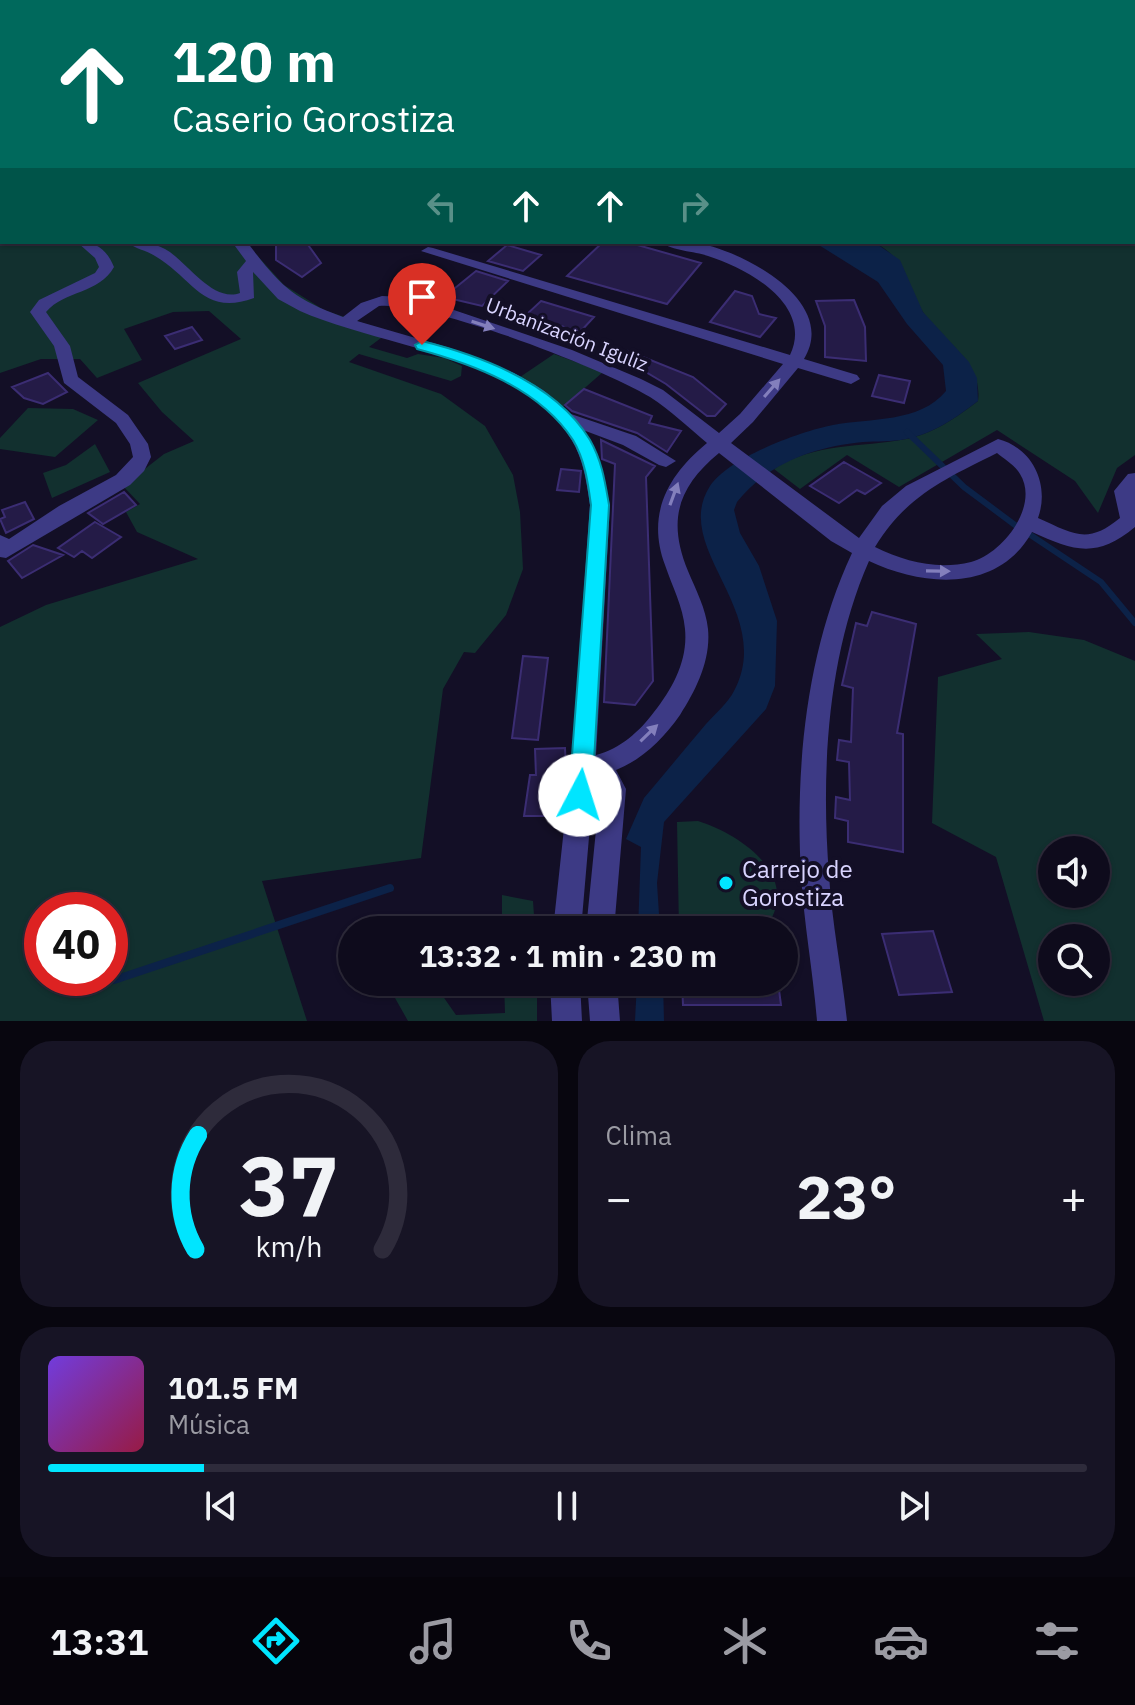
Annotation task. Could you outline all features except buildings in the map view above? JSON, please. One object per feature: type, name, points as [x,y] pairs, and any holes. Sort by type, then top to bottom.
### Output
[{"type":"street","points":[[0,542],[6,551],[66,511],[123,480],[137,467],[142,457],[139,444],[122,419],[70,379],[65,350],[52,330],[41,322],[40,306],[88,287],[105,267],[104,257],[97,248],[88,244]]},
{"type":"street","points":[[139,244],[161,253],[213,296],[225,301],[248,295],[245,272],[254,261]]},
{"type":"street","points":[[241,244],[273,286],[291,300],[346,323],[468,358],[509,377],[564,418],[581,440],[593,466],[600,505],[592,768],[569,916]]},
{"type":"street","points":[[592,768],[621,757],[652,733],[690,679],[698,649],[696,620],[668,549],[666,529],[678,482],[725,450],[742,423],[794,362],[803,346],[804,327],[796,310],[780,290],[749,267],[720,253],[677,244]]},
{"type":"street","name":"Urbanización Iguliz","points":[[428,251],[851,379]]},
{"type":"street","name":"Urbanización Iguliz","points":[[346,323],[364,306],[398,300],[423,305],[628,378],[657,394],[802,511],[864,550],[909,568],[935,573],[978,568],[999,559],[1027,521]]},
{"type":"street","points":[[564,418],[612,432],[646,447],[666,461]]},
{"type":"street","points":[[832,1021],[814,859],[816,743],[830,644],[864,550],[888,512],[917,488],[998,445],[1032,477],[1034,496],[1027,521],[1079,543],[1098,544],[1111,539],[1131,520],[1124,491],[1135,479]]},
{"type":"street","points":[[592,768],[613,789],[601,916]]},
{"type":"street","points":[[566,996],[567,1021]]},
{"type":"street","points":[[603,996],[605,1021]]},
{"type":"green space","points":[[0,244],[247,244],[284,285],[324,310],[389,332],[369,347],[407,358],[418,354],[444,358],[462,366],[461,376],[451,381],[359,354],[349,362],[441,394],[485,426],[513,475],[520,512],[523,569],[506,615],[475,653],[464,652],[443,689],[421,858],[262,881],[307,1021],[0,1021],[0,627],[46,605],[198,559],[137,532],[126,512],[140,504],[123,486],[164,454],[194,441],[162,412],[138,383],[241,339],[209,311],[173,312],[124,329],[142,360],[97,378],[80,359],[41,359],[0,373]]},
{"type":"green space","points":[[877,244],[1135,244],[1135,455],[1117,468],[1098,513],[1075,481],[997,430],[899,487],[847,455],[800,489],[774,469],[790,460],[822,450],[916,437],[944,424],[978,401],[978,387],[969,364],[925,315],[901,266]]},
{"type":"green space","points":[[554,354],[603,372],[563,407],[520,377]]},
{"type":"green space","points":[[28,408],[73,409],[98,420],[55,457],[0,449],[0,438]]},
{"type":"green space","points":[[95,444],[110,472],[52,498],[43,473],[66,465]]},
{"type":"green space","points":[[1029,632],[1084,640],[1135,661],[1135,1021],[1044,1021],[996,857],[932,823],[938,677],[1002,659],[976,634]]},
{"type":"green space","name":"Carrejo de Gorostiza","points":[[698,821],[715,828],[749,848],[763,861],[773,876],[777,893],[772,916],[679,916],[677,822]]},
{"type":"green space","points":[[502,895],[533,901],[534,916],[502,916]]},
{"type":"green space","points":[[394,996],[443,996],[456,1015],[505,1013],[504,996],[537,996],[537,1021],[408,1021]]},
{"type":"water","points":[[817,244],[877,244],[900,260],[923,312],[969,362],[977,378],[978,401],[944,424],[916,437],[845,444],[793,459],[763,477],[737,502],[734,510],[740,533],[759,566],[777,621],[775,686],[766,709],[664,822],[657,883],[659,916],[639,916],[641,847],[626,839],[644,798],[734,691],[743,662],[742,634],[734,607],[703,533],[701,509],[710,486],[748,456],[803,433],[833,425],[909,414],[935,401],[946,391],[943,365],[907,324],[878,282]]},
{"type":"water","points":[[636,996],[663,996],[664,1021],[635,1021]]},
{"type":"waterway","points":[[907,432],[964,487],[1019,528]]},
{"type":"waterway","points":[[1026,532],[1101,582],[1135,623]]},
{"type":"waterway","points":[[128,975],[390,888]]},
{"type":"place","name":"Carrejo de Gorostiza","points":[[726,883]]},
{"type":"route","points":[[422,345],[468,358],[509,377],[564,418],[581,440],[593,466],[600,505],[580,795]]}]
